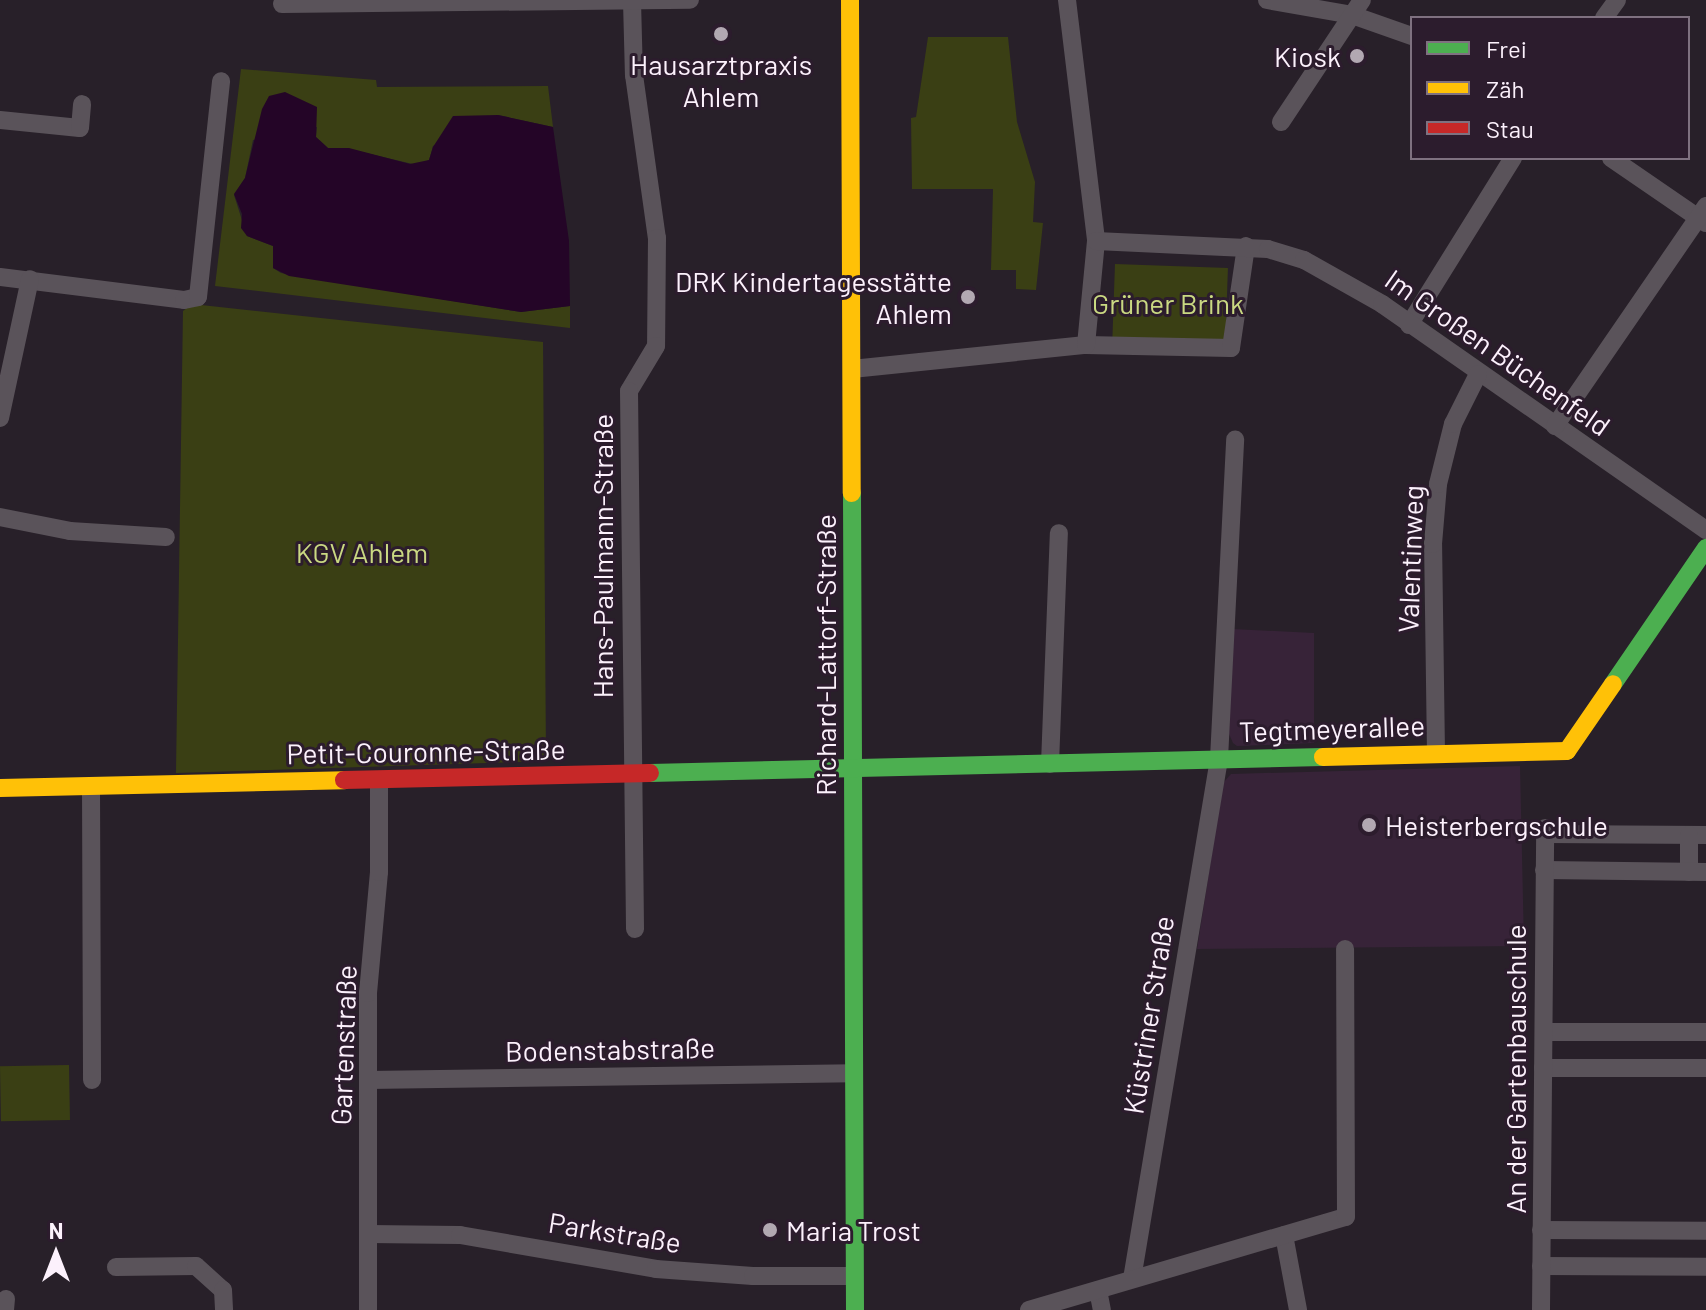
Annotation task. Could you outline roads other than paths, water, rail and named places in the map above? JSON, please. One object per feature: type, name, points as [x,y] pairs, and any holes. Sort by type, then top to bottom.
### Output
[{"type":"street","points":[[282,4],[690,0]]},
{"type":"street","name":"Richard-Lattorf-Straße","points":[[850,0],[855,1310]]},
{"type":"street","points":[[1067,0],[1096,241],[1086,345]]},
{"type":"street","points":[[1267,0],[1357,8],[1410,35]]},
{"type":"street","name":"Hans-Paulmann-Straße","points":[[632,1],[634,75],[657,238],[656,346],[629,391],[635,929]]},
{"type":"street","points":[[1281,122],[1357,8]]},
{"type":"street","points":[[0,277],[184,300],[198,297],[221,81]]},
{"type":"street","points":[[0,120],[80,128],[82,104]]},
{"type":"street","points":[[1409,325],[1512,160]]},
{"type":"street","points":[[1555,426],[1703,216],[1614,160]]},
{"type":"street","name":"Im Großen Büchenfeld","points":[[1096,241],[1246,246],[1304,260],[1343,279],[1706,530]]},
{"type":"street","points":[[852,369],[1086,345],[1231,348],[1246,246]]},
{"type":"street","points":[[0,418],[30,279]]},
{"type":"street","name":"Valentinweg","points":[[1436,753],[1433,544],[1438,484],[1453,424],[1478,374]]},
{"type":"street","name":"Küstriner Straße","points":[[1132,1279],[1219,759],[1235,439]]},
{"type":"street","points":[[0,517],[70,531],[166,537]]},
{"type":"street","points":[[1050,764],[1059,533]]},
{"type":"street","name":"Tegtmeyerallee","points":[[853,768],[1567,751],[1706,548]]},
{"type":"street","name":"Petit-Couronne-Straße","points":[[0,788],[379,782],[853,768]]},
{"type":"street","name":"Gartenstraße","points":[[368,1310],[368,993],[379,872],[379,782]]},
{"type":"street","points":[[91,786],[92,1080]]},
{"type":"street","name":"An der Gartenbauschule","points":[[1541,1310],[1545,831],[1697,835]]},
{"type":"street","points":[[1544,870],[1697,872],[1697,835]]},
{"type":"street","points":[[1029,1310],[1346,1217],[1345,949]]},
{"type":"street","points":[[1544,1032],[1706,1032]]},
{"type":"street","points":[[1683,1032],[1683,1068]]},
{"type":"street","points":[[1543,1068],[1706,1068]]},
{"type":"street","name":"Bodenstabstraße","points":[[368,1080],[853,1073]]},
{"type":"street","points":[[1541,1230],[1706,1231]]},
{"type":"street","points":[[1679,1267],[1680,1231]]},
{"type":"street","name":"Parkstraße","points":[[368,1234],[460,1235],[656,1269],[753,1276],[854,1276]]},
{"type":"street","points":[[1284,1235],[1298,1310]]},
{"type":"street","points":[[116,1267],[196,1266],[223,1290],[224,1310]]},
{"type":"street","points":[[1541,1266],[1706,1267]]},
{"type":"street","points":[[1098,1290],[1102,1310]]},
{"type":"place","name":"Hausarztpraxis Ahlem","points":[[721,34]]},
{"type":"place","name":"Kiosk","points":[[1357,56]]},
{"type":"place","name":"DRK Kindertagesstätte Ahlem","points":[[968,297]]},
{"type":"place","name":"Heisterbergschule","points":[[1369,825]]},
{"type":"place","name":"Maria Trost","points":[[770,1230]]},
{"type":"park label","name":"Grüner Brink","points":[[1168,303]]},
{"type":"park label","name":"KGV Ahlem","points":[[362,552]]}]
